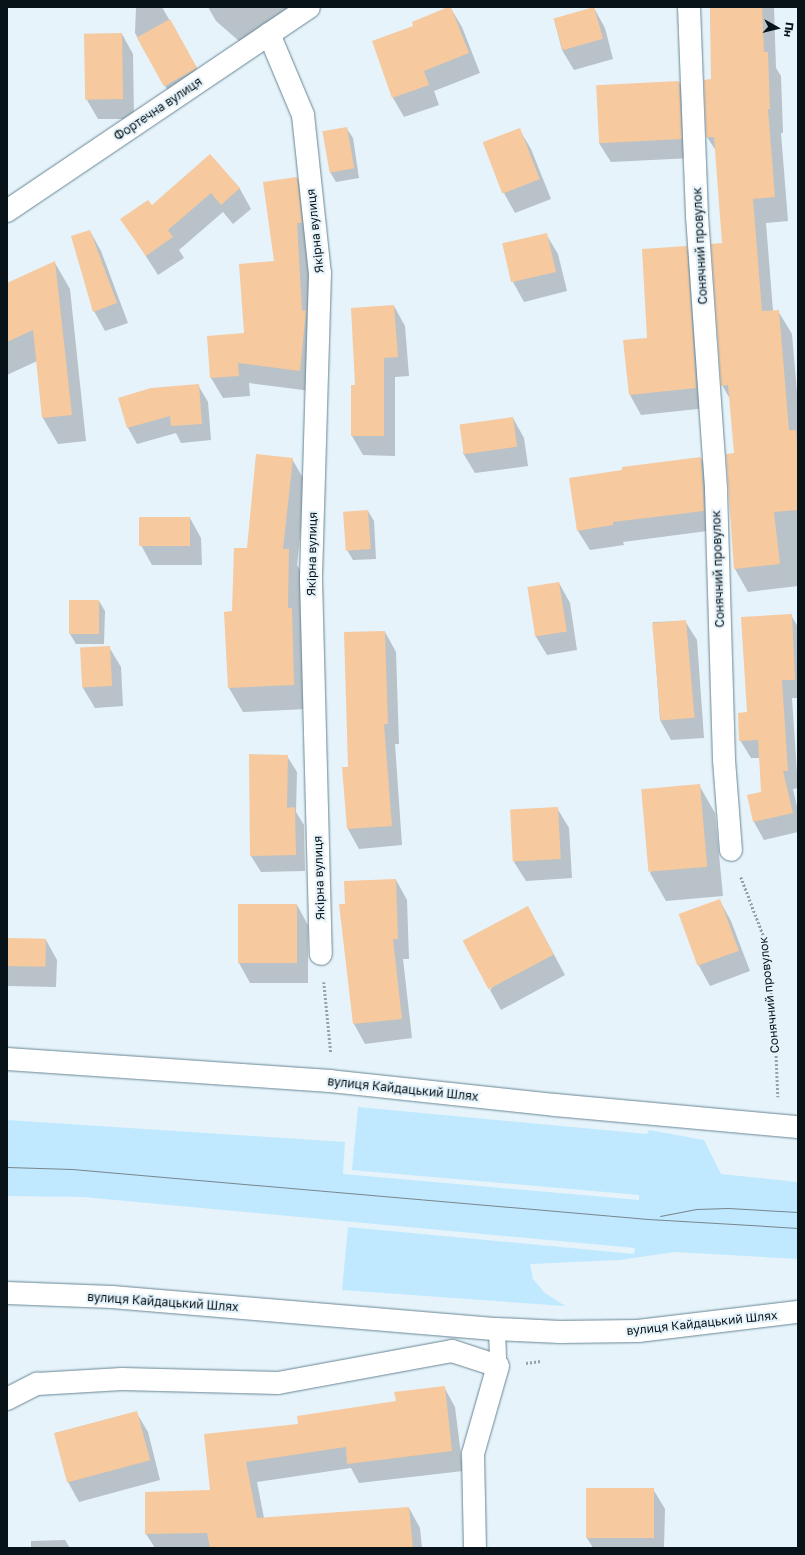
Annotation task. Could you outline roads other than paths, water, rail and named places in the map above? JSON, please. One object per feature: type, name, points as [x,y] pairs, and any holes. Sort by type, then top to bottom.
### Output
[{"type":"main road","name":"Фортечна вулиця","points":[[7,211],[309,7]]},
{"type":"main road","name":"Сонячний провулок","points":[[689,7],[697,216],[716,490],[724,760],[731,850]]},
{"type":"main road","name":"Якірна вулиця","points":[[269,34],[303,115],[320,273],[311,580],[321,954]]},
{"type":"main road","name":"вулиця Кайдацький Шлях","points":[[7,1059],[330,1081],[555,1105],[788,1126]]},
{"type":"main road","name":"вулиця Кайдацький Шлях","points":[[7,1293],[112,1297],[497,1329],[638,1331],[798,1312]]},
{"type":"main road","points":[[7,1399],[37,1384],[122,1379],[278,1383],[452,1351],[498,1366],[473,1454],[475,1548]]},
{"type":"lane","points":[[497,1329],[498,1366]]},
{"type":"tram line","points":[[7,1167],[72,1169],[648,1219],[798,1228]]},
{"type":"tram line","points":[[660,1216],[696,1209],[728,1208],[798,1212]]}]
